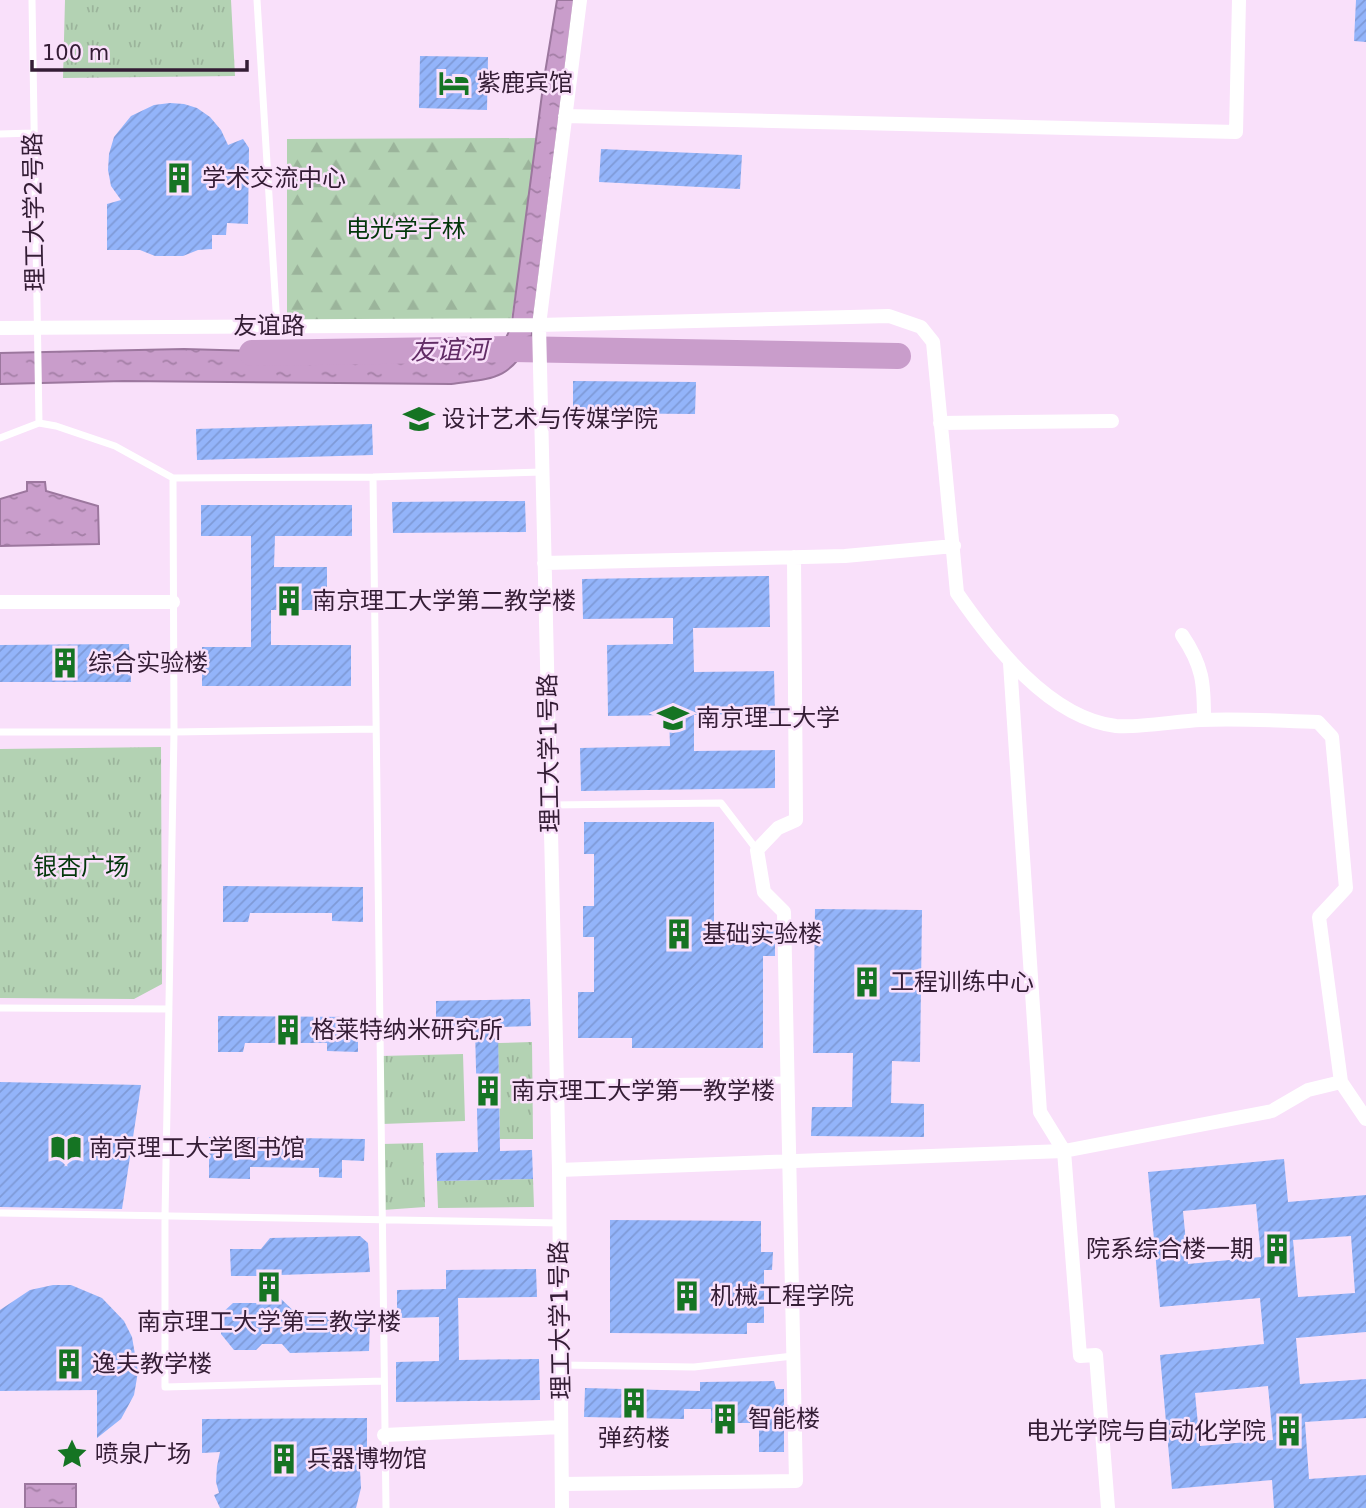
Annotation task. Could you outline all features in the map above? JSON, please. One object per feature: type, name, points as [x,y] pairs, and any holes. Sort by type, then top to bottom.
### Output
[{"type":"street","name":"理工大学1号路","points":[[562,1508],[559,1170],[539,325],[580,0]]},
{"type":"street","points":[[565,116],[1236,132],[1239,0]]},
{"type":"street","name":"友谊路","points":[[0,328],[539,325],[889,316],[921,327],[933,342],[957,593],[1010,663],[1050,698],[1096,720],[1116,726],[1204,719],[1318,722],[1332,737],[1346,888],[1319,917],[1341,1082]]},
{"type":"street","points":[[940,423],[1112,421]]},
{"type":"street","points":[[544,563],[845,556],[954,546]]},
{"type":"street","points":[[562,1484],[796,1481],[784,912],[764,892],[757,850],[778,828],[796,820],[794,557]]},
{"type":"street","points":[[0,602],[173,602]]},
{"type":"street","points":[[1182,635],[1195,654],[1204,685],[1204,719]]},
{"type":"street","points":[[1010,663],[1040,1112],[1064,1151],[1080,1356],[1096,1355],[1108,1508]]},
{"type":"street","points":[[559,1170],[1064,1151],[1272,1111],[1308,1090],[1341,1082],[1366,1119]]},
{"type":"street","points":[[384,1435],[561,1427]]},
{"type":"lane","name":"理工大学2号路","points":[[32,0],[38,423]]},
{"type":"lane","points":[[257,0],[277,326]]},
{"type":"lane","points":[[0,134],[33,133]]},
{"type":"lane","points":[[0,438],[38,423],[56,426],[115,446],[173,478],[373,477],[542,472]]},
{"type":"lane","points":[[373,477],[386,1508]]},
{"type":"lane","points":[[173,478],[174,732],[165,1217],[165,1387],[384,1381]]},
{"type":"lane","points":[[0,732],[375,729]]},
{"type":"lane","points":[[550,805],[721,803],[757,850]]},
{"type":"lane","points":[[0,1008],[169,1009]]},
{"type":"lane","points":[[557,1083],[788,1080]]},
{"type":"lane","points":[[0,1213],[384,1222],[559,1223]]},
{"type":"lane","points":[[561,1365],[694,1367],[793,1356]]},
{"type":"green space","points":[[65,0],[231,0],[235,76],[63,78]]},
{"type":"green space","name":"电光学子林","points":[[540,138],[511,320],[287,322],[287,139]]},
{"type":"green space","name":"银杏广场","points":[[161,747],[162,984],[134,999],[0,998],[0,749]]},
{"type":"green space","points":[[532,1042],[533,1139],[500,1139],[498,1043]]},
{"type":"green space","points":[[463,1054],[465,1121],[382,1124],[381,1056]]},
{"type":"green space","points":[[423,1143],[425,1207],[383,1210],[382,1144]]},
{"type":"green space","points":[[533,1179],[534,1207],[438,1208],[437,1181]]},
{"type":"water","points":[[557,0],[574,0],[531,341],[507,371],[489,378],[451,384],[124,381],[0,384],[0,353],[184,349],[465,357],[496,349],[505,340],[512,322]]},
{"type":"water","points":[[27,482],[45,482],[46,491],[98,506],[99,544],[0,546],[0,499],[27,491]]},
{"type":"water","points":[[25,1484],[76,1484],[76,1508],[25,1508]]},
{"type":"building","points":[[1356,0],[1366,0],[1366,42],[1354,41]]},
{"type":"building","name":"紫鹿宾馆","points":[[420,56],[488,57],[487,110],[419,108]]},
{"type":"building","name":"学术交流中心","points":[[170,103],[197,108],[210,117],[221,130],[228,145],[243,139],[249,148],[248,224],[227,223],[226,235],[212,235],[212,249],[198,250],[183,256],[155,256],[140,250],[107,250],[107,204],[121,200],[111,186],[108,170],[114,137],[131,116],[154,105]]},
{"type":"building","points":[[601,149],[742,155],[740,189],[599,182]]},
{"type":"building","points":[[573,381],[696,382],[695,414],[573,413]]},
{"type":"building","points":[[372,424],[373,455],[197,460],[196,429]]},
{"type":"building","points":[[525,501],[526,532],[393,533],[392,502]]},
{"type":"building","name":"南京理工大学第二教学楼","points":[[201,505],[352,505],[352,536],[275,536],[274,567],[327,567],[327,610],[271,610],[271,645],[351,645],[351,686],[202,686],[202,647],[251,647],[251,536],[201,536]]},
{"type":"building","points":[[769,576],[770,627],[693,628],[694,672],[774,671],[775,713],[694,715],[694,751],[775,750],[775,788],[581,791],[580,748],[670,746],[669,715],[608,716],[607,645],[673,644],[673,618],[583,619],[582,579]]},
{"type":"building","name":"综合实验楼","points":[[129,644],[131,682],[0,682],[0,645]]},
{"type":"building","name":"基础实验楼","points":[[584,822],[714,822],[714,930],[775,930],[775,956],[763,956],[763,1048],[632,1048],[632,1038],[578,1038],[578,992],[594,992],[594,937],[583,937],[583,906],[594,906],[594,854],[584,854]]},
{"type":"building","points":[[223,886],[363,887],[363,922],[332,921],[332,913],[250,913],[248,922],[223,922]]},
{"type":"building","name":"工程训练中心","points":[[815,909],[922,910],[920,1062],[892,1061],[891,1103],[924,1104],[924,1137],[811,1136],[812,1107],[852,1107],[853,1053],[813,1053]]},
{"type":"building","name":"南京理工大学第一教学楼","points":[[530,999],[531,1026],[498,1027],[500,1151],[532,1150],[533,1179],[437,1181],[436,1153],[478,1152],[475,1028],[436,1029],[436,1001]]},
{"type":"building","name":"格莱特纳米研究所","points":[[218,1016],[358,1017],[358,1052],[327,1051],[327,1043],[245,1043],[243,1052],[218,1052]]},
{"type":"building","name":"南京理工大学图书馆","points":[[0,1082],[141,1085],[122,1209],[0,1207]]},
{"type":"building","points":[[209,1137],[365,1139],[364,1161],[342,1160],[342,1178],[319,1177],[319,1168],[250,1167],[250,1179],[209,1178]]},
{"type":"building","points":[[1284,1159],[1288,1202],[1366,1195],[1366,1332],[1296,1338],[1300,1384],[1366,1379],[1366,1418],[1305,1422],[1309,1479],[1366,1475],[1366,1508],[1274,1508],[1272,1480],[1172,1489],[1160,1355],[1264,1344],[1260,1298],[1160,1307],[1148,1172]],"holes":[[[1256,1204],[1261,1257],[1188,1264],[1183,1211]],[[1351,1236],[1355,1293],[1298,1297],[1293,1240]],[[1268,1386],[1273,1440],[1200,1446],[1195,1393]]]},
{"type":"building","name":"机械工程学院","points":[[610,1220],[761,1221],[761,1252],[773,1252],[772,1270],[764,1270],[764,1323],[747,1323],[747,1334],[610,1333]]},
{"type":"building","name":"南京理工大学第三教学楼","points":[[360,1236],[368,1243],[370,1272],[280,1275],[279,1297],[299,1316],[360,1313],[370,1321],[369,1351],[290,1353],[282,1344],[262,1344],[256,1350],[234,1350],[221,1334],[221,1314],[233,1303],[259,1303],[259,1276],[231,1276],[230,1249],[261,1249],[270,1238]]},
{"type":"building","points":[[536,1269],[537,1297],[458,1298],[459,1360],[539,1359],[540,1400],[396,1402],[396,1362],[439,1361],[439,1317],[397,1318],[397,1290],[446,1289],[446,1270]]},
{"type":"building","name":"逸夫教学楼","points":[[53,1285],[71,1285],[102,1298],[124,1321],[132,1337],[138,1372],[134,1395],[121,1419],[97,1438],[97,1390],[0,1391],[0,1310],[30,1290]]},
{"type":"building","points":[[774,1381],[776,1389],[784,1389],[784,1452],[759,1452],[759,1423],[711,1423],[711,1409],[684,1409],[684,1419],[584,1417],[585,1388],[700,1391],[700,1382]]},
{"type":"building","name":"兵器博物馆","points":[[367,1418],[367,1453],[359,1453],[361,1488],[356,1508],[220,1508],[214,1495],[219,1493],[216,1482],[220,1452],[202,1453],[202,1419]]},
{"type":"waterway","name":"友谊河","points":[[252,353],[512,349],[898,356]]},
{"type":"place","name":"紫鹿宾馆","points":[[454,83]]},
{"type":"place","name":"学术交流中心","points":[[179,178]]},
{"type":"place","name":"设计艺术与传媒学院","points":[[419,419]]},
{"type":"place","name":"南京理工大学第二教学楼","points":[[289,601]]},
{"type":"place","name":"综合实验楼","points":[[65,663]]},
{"type":"place","name":"南京理工大学","points":[[673,718]]},
{"type":"place","name":"基础实验楼","points":[[679,934]]},
{"type":"place","name":"工程训练中心","points":[[867,982]]},
{"type":"place","name":"格莱特纳米研究所","points":[[288,1030]]},
{"type":"place","name":"南京理工大学第一教学楼","points":[[488,1091]]},
{"type":"place","name":"南京理工大学图书馆","points":[[66,1148]]},
{"type":"place","name":"院系综合楼一期","points":[[1277,1249]]},
{"type":"place","name":"南京理工大学第三教学楼","points":[[269,1287]]},
{"type":"place","name":"机械工程学院","points":[[687,1296]]},
{"type":"place","name":"逸夫教学楼","points":[[69,1364]]},
{"type":"place","name":"弹药楼","points":[[634,1403]]},
{"type":"place","name":"智能楼","points":[[725,1419]]},
{"type":"place","name":"电光学院与自动化学院","points":[[1289,1431]]},
{"type":"place","name":"喷泉广场","points":[[72,1454]]},
{"type":"place","name":"兵器博物馆","points":[[284,1459]]}]
